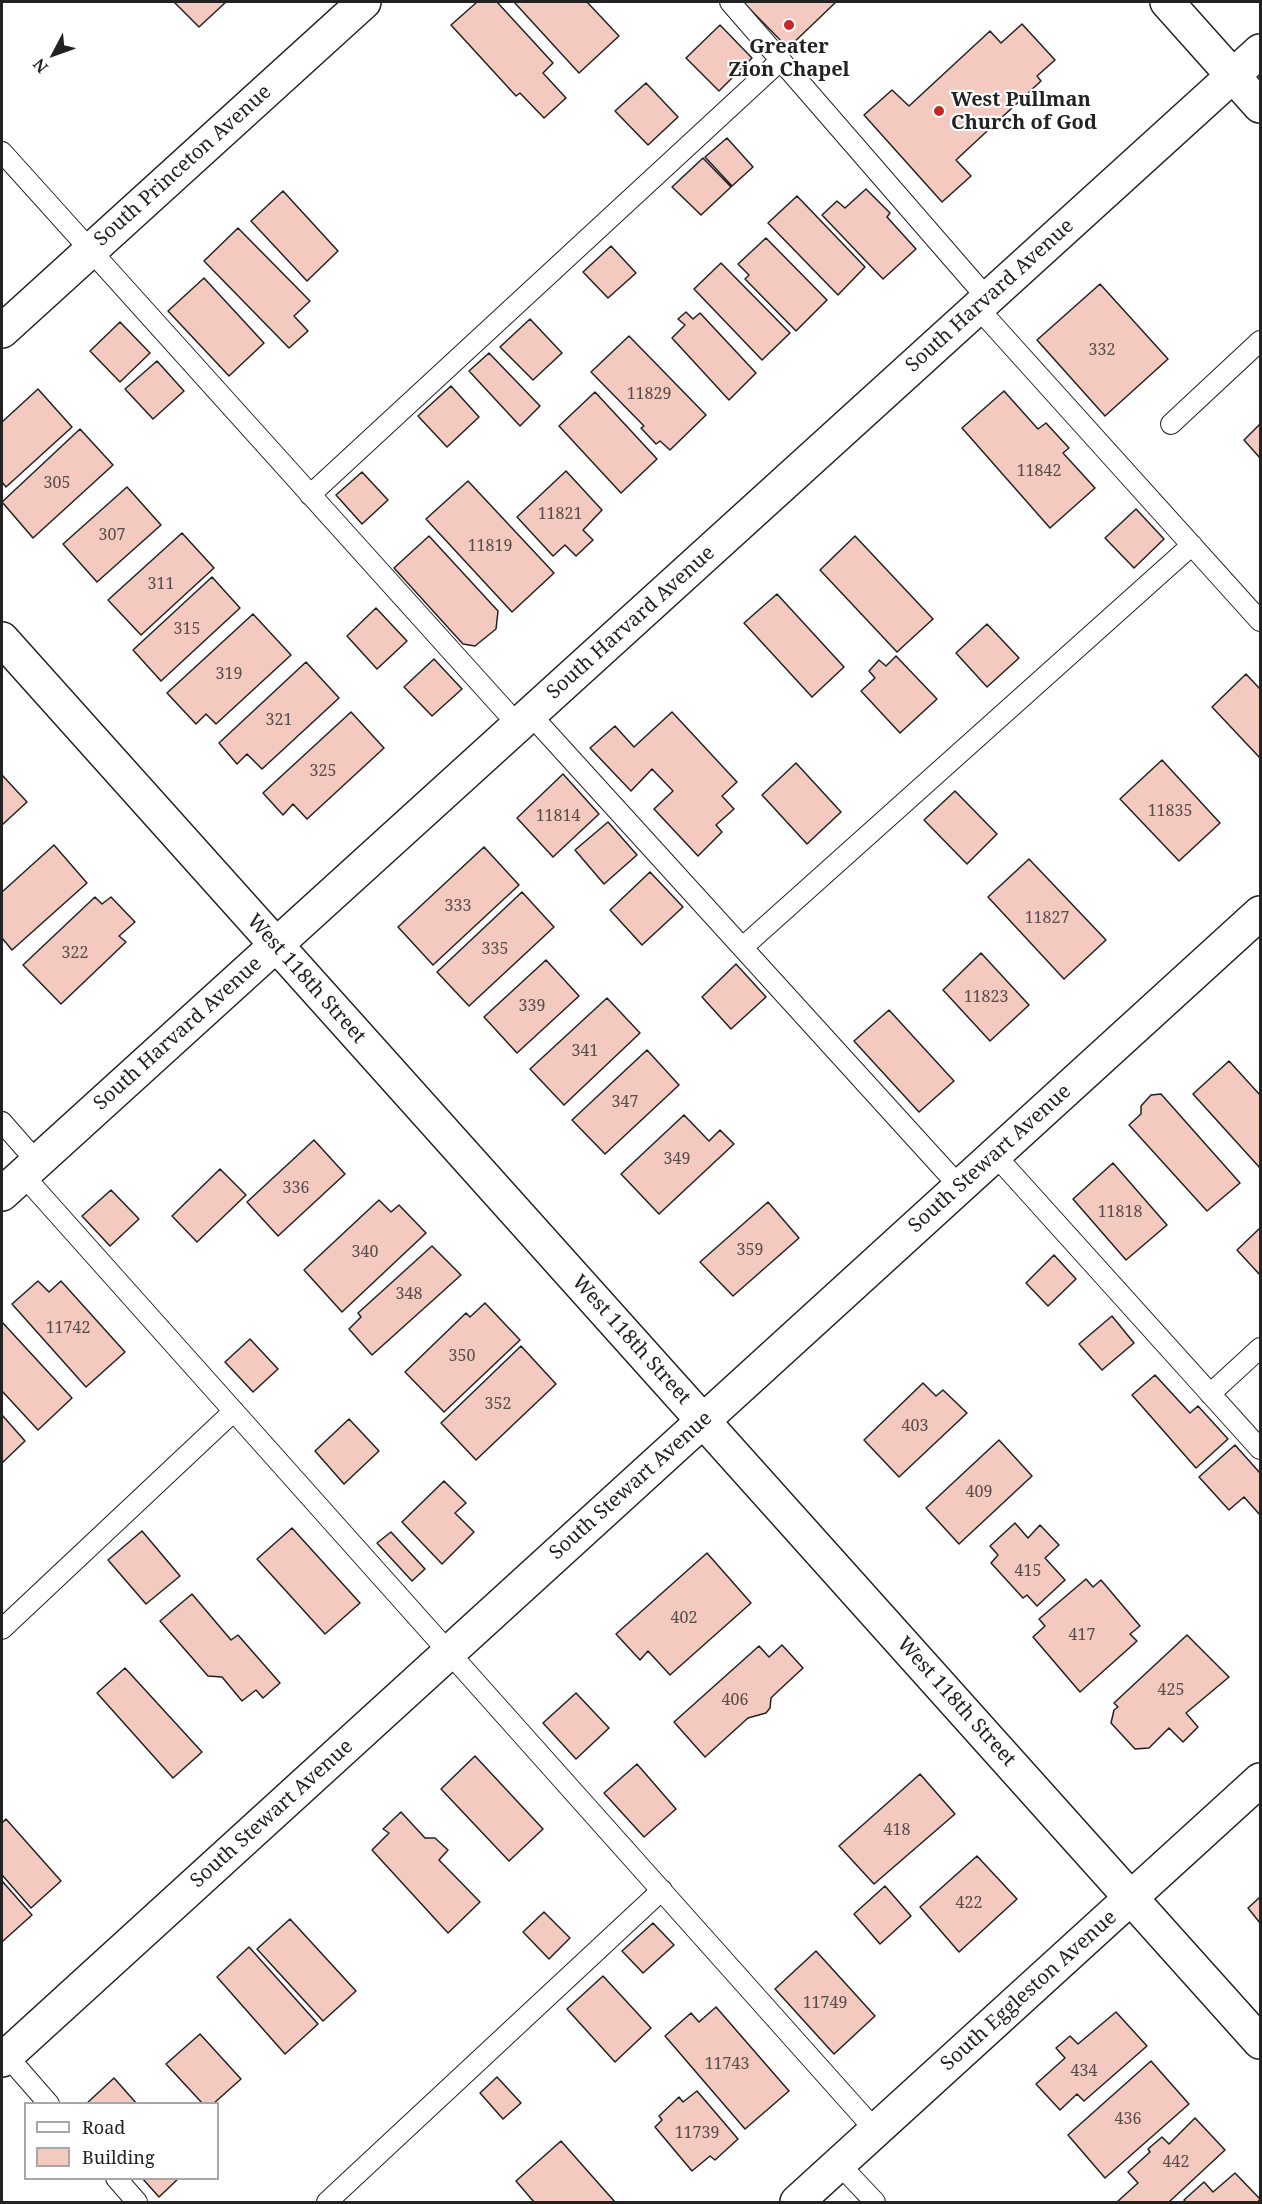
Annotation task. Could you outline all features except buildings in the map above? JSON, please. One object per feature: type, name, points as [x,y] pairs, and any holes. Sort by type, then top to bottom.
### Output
[{"type":"street","name":"South Princeton Avenue","points":[[2,331],[364,2]]},
{"type":"street","points":[[1167,2],[1260,106]]},
{"type":"street","name":"South Harvard Avenue","points":[[20,1177],[1260,51]]},
{"type":"street","name":"West 118th Street","points":[[2,639],[1260,2042]]},
{"type":"street","name":"South Stewart Avenue","points":[[3,2055],[450,1652],[1260,913]]},
{"type":"street","name":"South Eggleston Avenue","points":[[797,2202],[1260,1780]]},
{"type":"lane","points":[[730,2],[781,60],[982,303],[1260,621]]},
{"type":"lane","points":[[310,495],[781,60]]},
{"type":"lane","points":[[2,152],[310,495],[742,947],[960,1187]]},
{"type":"lane","points":[[1171,424],[1260,341]]},
{"type":"lane","points":[[742,947],[1192,545]]},
{"type":"lane","points":[[2,1122],[20,1177],[234,1411],[876,2130]]},
{"type":"lane","points":[[995,1155],[1260,1449]]},
{"type":"lane","points":[[1210,1394],[1260,1348]]},
{"type":"lane","points":[[2,1629],[234,1411]]},
{"type":"lane","points":[[327,2202],[662,1890]]},
{"type":"lane","points":[[3,2055],[48,2102]]},
{"type":"lane","points":[[839,2164],[875,2202]]},
{"type":"lane","points":[[118,2180],[137,2202]]},
{"type":"place","name":"Greater Zion Chapel","points":[[789,25]]},
{"type":"place","name":"West Pullman Church of God","points":[[939,111]]}]
